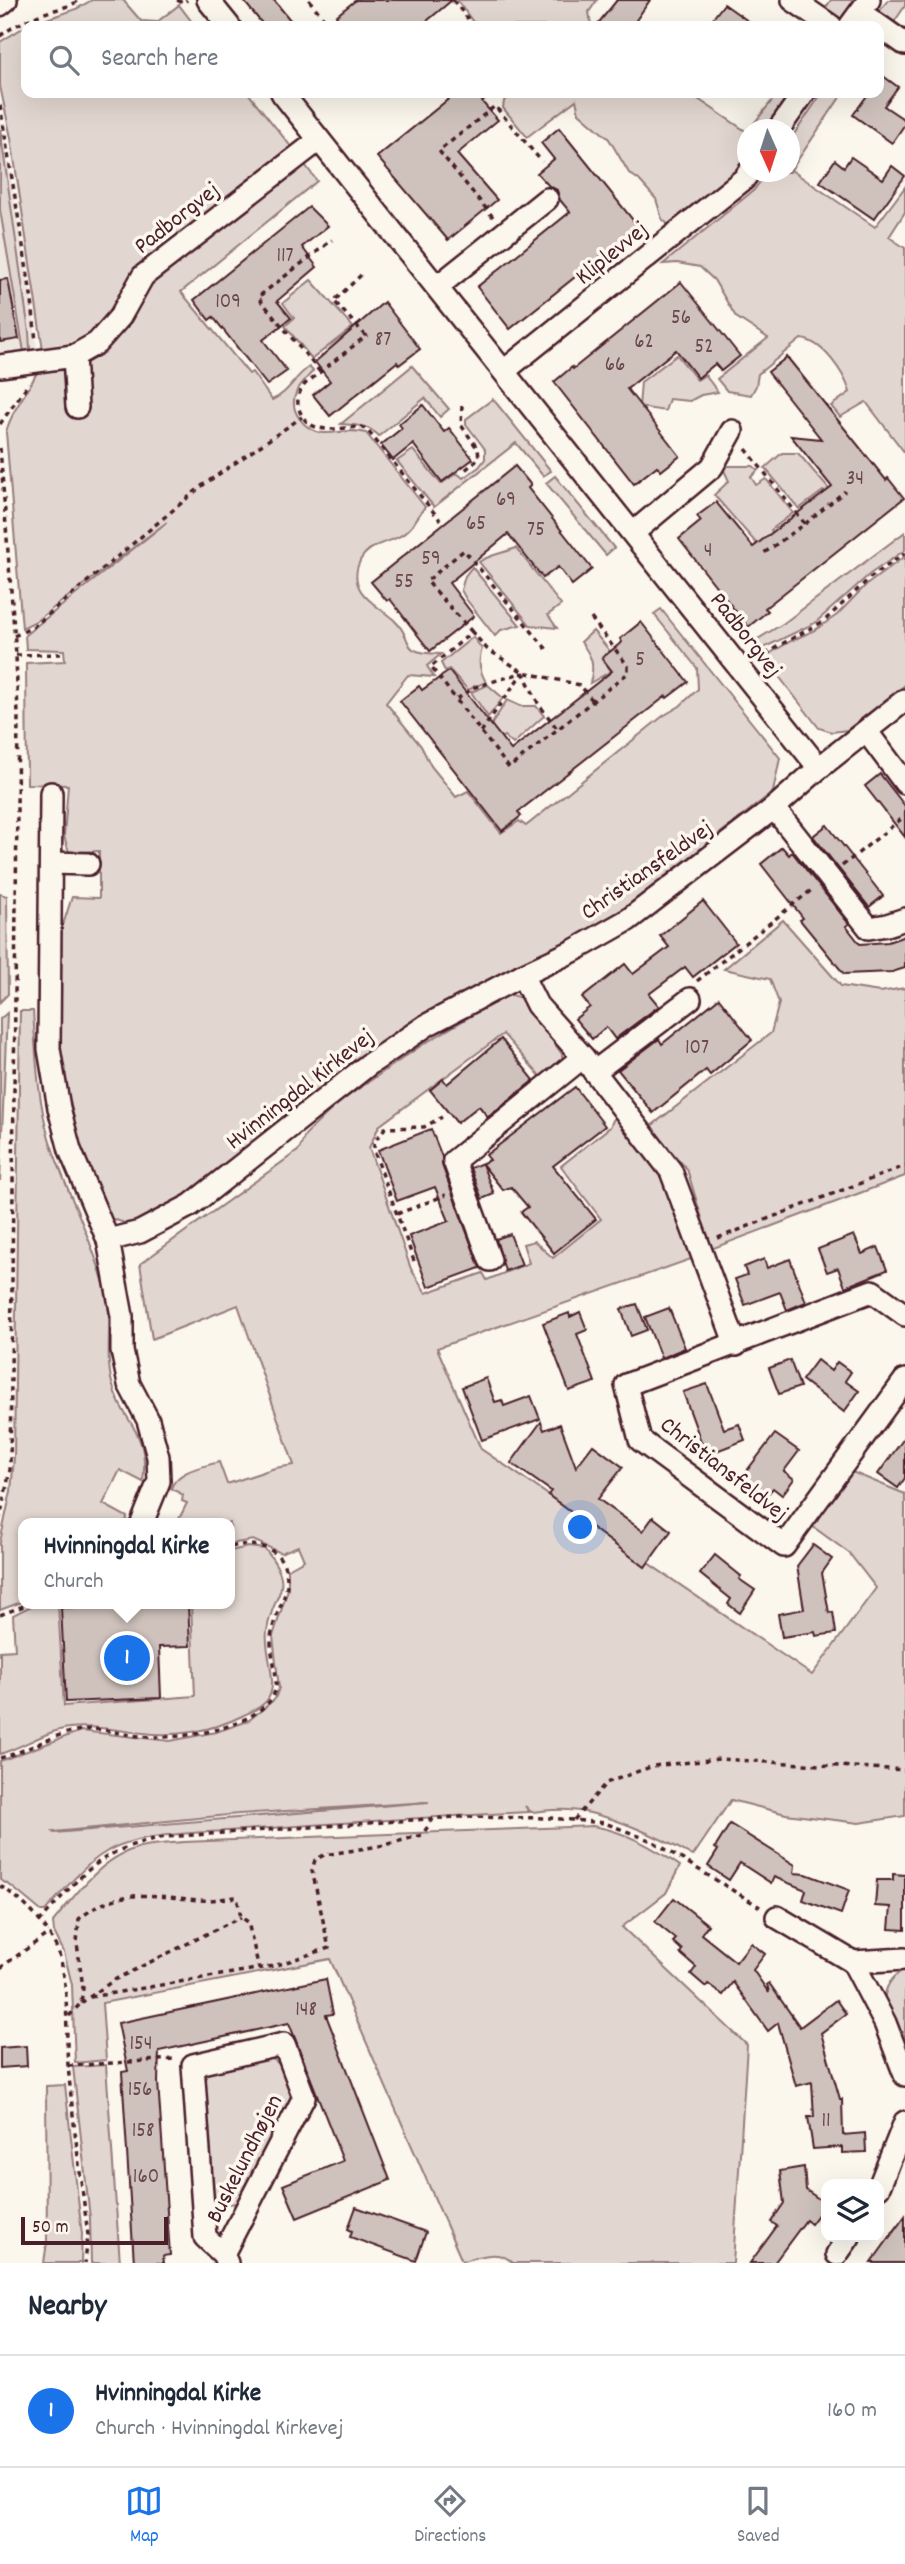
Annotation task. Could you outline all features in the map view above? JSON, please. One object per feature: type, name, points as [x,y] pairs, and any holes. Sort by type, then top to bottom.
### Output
[{"type":"street","points":[[0,5],[6,0]]},
{"type":"street","points":[[208,0],[225,21]]},
{"type":"street","points":[[793,0],[824,21]]},
{"type":"street","points":[[884,30],[905,44]]},
{"type":"street","name":"Padborgvej","points":[[286,98],[819,768]]},
{"type":"street","points":[[786,119],[800,98]]},
{"type":"street","name":"Padborgvej","points":[[0,366],[74,356],[97,343],[120,317],[142,276],[320,139]]},
{"type":"street","name":"Kliplevvej","points":[[504,371],[740,182]]},
{"type":"street","points":[[437,287],[547,199]]},
{"type":"street","points":[[74,356],[77,407]]},
{"type":"street","points":[[633,533],[712,467],[732,431]]},
{"type":"street","name":"Christiansfeldvej","points":[[522,975],[573,951],[628,920],[774,808],[819,768],[905,700]]},
{"type":"street","points":[[867,732],[905,783]]},
{"type":"street","points":[[51,793],[49,1049],[59,1108],[70,1150],[108,1240],[122,1316],[122,1350],[130,1384],[148,1420],[158,1457],[159,1481],[144,1518]]},
{"type":"street","points":[[774,808],[869,928],[905,919]]},
{"type":"street","points":[[51,863],[88,864]]},
{"type":"street","points":[[522,975],[537,1004],[589,1065],[671,1171],[736,1345]]},
{"type":"street","name":"Hvinningdal Kirkevej","points":[[108,1240],[140,1232],[191,1205],[368,1065],[427,1025],[522,975]]},
{"type":"street","points":[[491,1260],[454,1161],[589,1065],[690,999]]},
{"type":"street","name":"Christiansfeldvej","points":[[905,1315],[872,1291],[626,1385],[640,1440],[784,1546],[905,1380]]},
{"type":"street","points":[[777,1917],[853,1962],[885,2023],[905,2075]]},
{"type":"street","points":[[853,1962],[905,1959]]},
{"type":"street","name":"Buskelundhøjen","points":[[284,2044],[304,2097],[225,2258],[205,2237],[193,2065],[284,2044]]},
{"type":"street","points":[[882,2179],[905,2122]]},
{"type":"path","points":[[26,21],[44,13],[66,9],[80,0]]},
{"type":"path","points":[[177,0],[183,3],[187,0]]},
{"type":"path","points":[[318,0],[311,2],[326,21]]},
{"type":"path","points":[[453,0],[468,19]]},
{"type":"path","points":[[0,36],[21,23]]},
{"type":"path","points":[[0,105],[32,301],[38,360],[28,385],[0,424]]},
{"type":"path","points":[[505,232],[439,151],[495,106],[542,162]]},
{"type":"path","points":[[320,372],[258,297],[332,240]]},
{"type":"path","points":[[361,275],[334,301],[366,336],[300,391],[298,404],[302,417],[320,429],[362,427],[394,461],[440,520]]},
{"type":"path","points":[[462,406],[461,425],[478,449],[479,458],[463,471]]},
{"type":"path","points":[[14,636],[33,627],[203,485],[302,417]]},
{"type":"path","points":[[732,431],[805,524]]},
{"type":"path","points":[[0,448],[18,716],[10,1470],[0,1518]]},
{"type":"path","points":[[764,554],[845,491]]},
{"type":"path","points":[[549,652],[464,550],[427,581],[487,649],[523,672],[580,685],[593,701]]},
{"type":"path","points":[[742,671],[780,645],[824,621],[870,578],[905,553]]},
{"type":"path","points":[[472,632],[431,667],[509,768],[628,673],[628,666],[591,618]]},
{"type":"path","points":[[16,655],[61,654]]},
{"type":"path","points":[[456,699],[475,687],[523,672]]},
{"type":"path","points":[[523,672],[538,703],[558,730]]},
{"type":"path","points":[[481,732],[523,672]]},
{"type":"path","points":[[690,999],[695,983],[905,816]]},
{"type":"path","points":[[414,1261],[374,1151],[374,1142],[385,1128],[424,1126],[442,1117]]},
{"type":"path","points":[[699,1245],[905,1166]]},
{"type":"path","points":[[397,1214],[464,1188]]},
{"type":"path","points":[[0,1758],[55,1736],[81,1730],[103,1729],[136,1736],[168,1738],[206,1732],[246,1718],[267,1705],[277,1690],[271,1641],[273,1622],[287,1584],[284,1567],[274,1551],[264,1546],[253,1544],[235,1546]]},
{"type":"path","points":[[0,1615],[18,1608]]},
{"type":"path","points":[[574,1820],[606,1783],[653,1766],[719,1759],[905,1770]]},
{"type":"path","points":[[39,1922],[89,1868],[117,1850],[141,1842],[165,1838],[433,1819],[550,1818],[605,1823],[652,1841],[777,1917]]},
{"type":"path","points":[[90,1997],[259,1969],[330,1948],[312,1870],[315,1860],[324,1855],[385,1846],[422,1835],[433,1819]]},
{"type":"path","points":[[0,1886],[13,1894],[49,1933],[58,1952],[68,1999],[68,2066],[88,2235],[85,2263]]},
{"type":"path","points":[[81,2003],[83,1989],[77,1943],[79,1919],[115,1898],[153,1894],[202,1900],[237,1897],[241,1917],[248,1922],[259,1969]]},
{"type":"path","points":[[68,2018],[81,2003],[114,1980],[241,1917]]},
{"type":"path","points":[[0,1968],[49,1933]]},
{"type":"path","points":[[68,2066],[179,2059],[193,2065]]},
{"type":"shaded area","points":[[92,0],[123,0],[141,21],[41,21],[76,9]]},
{"type":"shaded area","points":[[457,0],[597,0],[589,12],[590,21],[472,21]]},
{"type":"shaded area","points":[[831,0],[860,0],[847,19],[836,21],[821,15]]},
{"type":"shaded area","points":[[888,0],[905,0],[905,6],[890,28],[875,17]]},
{"type":"shaded area","points":[[179,5],[191,21],[158,21]]},
{"type":"shaded area","points":[[21,29],[21,98],[252,98],[292,148],[119,301],[96,333],[75,343],[43,350],[11,138],[0,86],[0,42]]},
{"type":"shaded area","points":[[507,98],[696,98],[737,125],[737,173],[670,226],[662,219],[656,199],[629,173],[609,139],[579,113],[576,100],[527,137],[503,108]]},
{"type":"shaded area","points":[[774,98],[791,98],[776,119],[758,119]]},
{"type":"shaded area","points":[[819,98],[840,98],[800,157],[800,125]]},
{"type":"shaded area","points":[[0,115],[32,301],[38,360],[0,366]]},
{"type":"shaded area","points":[[0,129],[29,332],[30,349],[24,352],[0,210]]},
{"type":"shaded area","points":[[303,162],[317,181],[181,292],[249,374],[252,372],[272,400],[309,367],[313,371],[299,387],[294,400],[296,413],[304,424],[323,433],[366,433],[425,507],[405,533],[365,554],[358,566],[357,578],[364,595],[394,620],[412,649],[441,654],[427,666],[434,677],[408,675],[386,703],[421,746],[431,766],[456,797],[468,791],[501,833],[519,821],[526,826],[698,689],[697,668],[654,614],[661,609],[780,758],[773,792],[627,906],[598,925],[424,1016],[352,1063],[186,1196],[137,1221],[125,1223],[112,1219],[104,1210],[77,1141],[60,1065],[60,934],[72,897],[99,898],[99,851],[69,852],[64,836],[68,785],[27,784],[26,663],[65,661],[64,650],[26,649],[25,635],[167,522],[36,621],[22,628],[6,432],[38,370],[62,365],[68,409],[85,363],[120,334],[148,286]]},
{"type":"shaded area","points":[[800,176],[875,227],[905,187],[905,212],[889,237],[905,248],[905,453],[866,402],[840,417],[831,406],[850,392],[847,384],[832,359],[809,341],[801,339],[758,374],[751,395],[727,391],[717,379],[768,338],[736,317],[714,280],[700,267],[677,263],[663,264],[754,190],[760,182],[800,182]]},
{"type":"shaded area","points":[[311,280],[353,327],[312,359],[285,326],[294,318],[283,303]]},
{"type":"shaded area","points":[[677,355],[697,380],[705,375],[718,392],[701,395],[690,401],[669,399],[665,411],[639,407],[641,382]]},
{"type":"shaded area","points":[[412,366],[449,409],[440,417],[425,398],[379,436],[357,425],[341,424]]},
{"type":"shaded area","points":[[493,399],[551,471],[543,476],[516,443],[434,507],[397,461],[413,450],[441,484],[457,473],[463,478],[479,467],[485,459],[485,449],[466,424],[466,419]]},
{"type":"shaded area","points":[[782,453],[798,453],[834,495],[830,498],[823,491],[799,509],[765,468]]},
{"type":"shaded area","points":[[722,466],[753,466],[758,470],[751,477],[756,485],[766,479],[793,513],[771,530],[777,540],[763,551],[714,495],[729,481]]},
{"type":"shaded area","points":[[555,476],[614,548],[606,555],[546,483]]},
{"type":"shaded area","points":[[905,532],[905,550],[870,574],[815,623],[759,650],[755,645],[758,639],[784,623]]},
{"type":"shaded area","points":[[516,548],[561,605],[548,615],[557,628],[530,625],[479,562]]},
{"type":"shaded area","points":[[905,556],[905,685],[847,730],[832,732],[819,728],[764,657],[837,615],[865,586]]},
{"type":"shaded area","points":[[472,567],[520,625],[501,630],[495,636],[461,590],[465,576]]},
{"type":"shaded area","points":[[593,631],[610,651],[601,658],[611,671],[590,683],[592,661],[581,642]]},
{"type":"shaded area","points":[[473,637],[482,649],[480,666],[486,682],[468,690],[449,669],[445,671],[441,663]]},
{"type":"shaded area","points":[[488,685],[503,698],[488,717],[471,692]]},
{"type":"shaded area","points":[[507,700],[520,706],[536,706],[544,716],[513,744],[504,736],[495,741],[488,730]]},
{"type":"shaded area","points":[[0,894],[7,896],[8,994],[0,1002]]},
{"type":"shaded area","points":[[783,920],[841,986],[880,992],[905,988],[905,1176],[711,1249],[687,1169],[650,1127],[771,1033],[779,1003],[770,979],[724,969]]},
{"type":"shaded area","points":[[508,994],[522,998],[562,1054],[563,1065],[541,1077],[503,1034],[379,1126],[369,1148],[411,1269],[426,1293],[483,1273],[487,1280],[529,1263],[523,1244],[534,1241],[553,1258],[601,1219],[561,1166],[610,1127],[615,1116],[664,1179],[694,1258],[437,1348],[481,1449],[812,1675],[876,1588],[849,1553],[812,1526],[852,1472],[905,1494],[905,1816],[859,1823],[786,1814],[731,1800],[693,1856],[650,1834],[600,1815],[564,1810],[531,1812],[525,1806],[529,1812],[152,1837],[119,1845],[97,1858],[45,1911],[41,1911],[0,1880],[0,1761],[81,1731],[170,1741],[216,1732],[248,1721],[275,1699],[279,1688],[273,1636],[288,1589],[288,1569],[304,1560],[298,1546],[281,1553],[253,1540],[235,1543],[235,1518],[180,1518],[187,1503],[182,1501],[183,1495],[171,1488],[185,1473],[219,1462],[227,1484],[275,1468],[294,1465],[238,1305],[152,1339],[140,1264],[299,1150],[305,1135],[338,1103],[422,1045]],"holes":[[[429,1802],[54,1833],[239,1814]]]},
{"type":"shaded area","points":[[20,1011],[33,1011],[45,1122],[55,1157],[93,1249],[105,1287],[109,1311],[112,1383],[139,1438],[144,1464],[143,1482],[120,1470],[103,1504],[127,1518],[18,1518],[18,1603],[0,1610],[0,1542],[11,1491],[14,1458]]},
{"type":"shaded area","points":[[7,1013],[0,1181],[0,1019]]},
{"type":"shaded area","points":[[248,1547],[265,1549],[280,1573],[280,1590],[267,1631],[272,1675],[271,1692],[263,1705],[219,1726],[194,1732],[155,1734],[69,1728],[52,1732],[0,1754],[0,1651],[15,1650],[13,1615],[25,1609],[58,1609],[64,1706],[195,1696],[191,1609],[235,1609],[235,1550]]},
{"type":"shaded area","points":[[593,1826],[639,1841],[680,1866],[666,1893],[622,1927],[747,2045],[733,2263],[513,2263],[508,2258],[495,2255],[462,2261],[330,1959],[102,2003],[106,2060],[75,2063],[72,1985],[53,1922],[93,1876],[116,1857],[130,1850],[184,1842]]},
{"type":"shaded area","points":[[905,1969],[905,2046],[887,2016],[885,1995],[888,1986]]},
{"type":"shaded area","points":[[271,2058],[287,2075],[291,2099],[241,2203],[210,2205],[203,2079],[209,2071]]},
{"type":"shaded area","points":[[106,2065],[120,2263],[91,2263],[90,2218],[73,2067]]},
{"type":"shaded area","points":[[65,2085],[82,2234],[81,2263],[44,2263],[47,2242],[46,2086]]},
{"type":"building","points":[[243,0],[274,0],[291,21],[260,21]]},
{"type":"building","points":[[356,0],[452,0],[427,21],[340,21],[336,16]]},
{"type":"building","points":[[617,0],[650,0],[635,21],[600,21]]},
{"type":"building","points":[[724,4],[748,21],[711,21]]},
{"type":"building","points":[[884,77],[898,87],[884,106],[905,120],[892,143],[853,115],[865,98],[884,98]]},
{"type":"building","points":[[450,98],[487,98],[482,102],[498,120],[457,154],[497,200],[448,240],[377,157]]},
{"type":"building","points":[[559,128],[641,230],[622,245],[620,241],[510,329],[477,287],[570,212],[560,200],[557,190],[549,186],[537,173],[554,159],[541,143]]},
{"type":"building","points":[[851,157],[883,179],[892,166],[905,176],[874,219],[820,182],[835,160],[844,167]]},
{"type":"building","points":[[309,207],[328,226],[302,247],[317,267],[277,301],[291,318],[263,340],[287,371],[267,385],[213,317],[209,320],[194,300]]},
{"type":"building","points":[[8,279],[19,339],[0,342],[0,280]]},
{"type":"building","points":[[681,282],[740,356],[721,371],[715,364],[698,378],[676,350],[627,389],[680,456],[661,471],[657,466],[634,484],[554,382]]},
{"type":"building","points":[[384,302],[420,349],[399,365],[397,362],[330,416],[313,395],[330,381],[315,362]]},
{"type":"building","points":[[787,357],[886,480],[888,478],[904,498],[765,608],[768,611],[748,627],[679,539],[701,521],[697,516],[716,502],[753,547],[832,487],[791,436],[821,439],[768,372]]},
{"type":"building","points":[[423,405],[444,432],[449,428],[473,459],[442,482],[413,444],[393,460],[381,445],[402,428],[399,424]]},
{"type":"building","points":[[515,466],[531,485],[528,488],[592,569],[572,585],[558,567],[543,578],[508,534],[449,583],[474,616],[430,651],[390,599],[387,601],[371,582]]},
{"type":"building","points":[[641,622],[688,682],[667,698],[666,696],[518,812],[521,816],[502,831],[400,701],[419,686],[422,690],[449,671],[511,750],[612,671],[602,658]]},
{"type":"building","points":[[880,774],[905,806],[905,837],[865,786]]},
{"type":"building","points":[[827,825],[883,896],[869,907],[813,836]]},
{"type":"building","points":[[782,847],[789,855],[792,852],[849,924],[846,926],[860,944],[888,942],[905,936],[905,968],[892,972],[844,974],[800,920],[803,918],[761,864]]},
{"type":"building","points":[[703,901],[736,943],[693,977],[685,967],[649,994],[659,1006],[615,1039],[606,1027],[592,1039],[575,1019],[590,1007],[582,998],[625,964],[633,974],[669,947],[660,936]]},
{"type":"building","points":[[719,998],[752,1040],[710,1075],[706,1070],[653,1113],[618,1070],[659,1039],[662,1044]]},
{"type":"building","points":[[501,1039],[534,1080],[488,1117],[479,1106],[457,1123],[430,1090],[443,1079],[447,1084]]},
{"type":"building","points":[[575,1087],[605,1126],[553,1166],[596,1219],[554,1253],[521,1212],[528,1207],[511,1187],[503,1190],[482,1164],[494,1194],[482,1199],[470,1168],[490,1160],[486,1155]]},
{"type":"building","points":[[431,1129],[480,1268],[428,1287],[409,1236],[449,1221],[435,1187],[397,1201],[378,1150]]},
{"type":"building","points":[[510,1234],[522,1265],[505,1271],[496,1239]]},
{"type":"building","points":[[854,1235],[862,1254],[878,1247],[887,1270],[845,1287],[838,1268],[827,1272],[818,1249]]},
{"type":"building","points":[[764,1259],[767,1268],[790,1259],[806,1302],[787,1310],[780,1292],[745,1305],[735,1279],[747,1275],[744,1267]]},
{"type":"building","points":[[637,1304],[647,1330],[631,1336],[621,1309]]},
{"type":"building","points":[[669,1308],[685,1348],[661,1358],[645,1317]]},
{"type":"building","points":[[580,1312],[587,1330],[577,1334],[595,1382],[569,1391],[543,1323],[569,1313],[570,1317]]},
{"type":"building","points":[[790,1360],[800,1387],[779,1394],[769,1368]]},
{"type":"building","points":[[817,1360],[831,1371],[837,1362],[851,1372],[845,1381],[859,1391],[844,1412],[802,1380]]},
{"type":"building","points":[[486,1378],[495,1402],[502,1400],[504,1406],[531,1396],[540,1419],[482,1440],[462,1387]]},
{"type":"building","points":[[707,1384],[724,1429],[739,1424],[745,1440],[706,1455],[683,1392]]},
{"type":"building","points":[[541,1422],[544,1430],[560,1424],[576,1467],[593,1445],[623,1467],[598,1499],[643,1531],[653,1517],[671,1531],[645,1567],[548,1495],[551,1491],[511,1463]]},
{"type":"building","points":[[775,1434],[799,1451],[784,1471],[794,1479],[782,1495],[773,1488],[767,1495],[742,1477]]},
{"type":"building","points":[[905,1437],[905,1478],[898,1488],[878,1474]]},
{"type":"building","points":[[813,1545],[832,1559],[822,1573],[829,1613],[833,1612],[836,1633],[816,1636],[815,1632],[782,1637],[778,1614],[804,1609],[797,1566]]},
{"type":"building","points":[[715,1555],[741,1576],[739,1579],[755,1590],[740,1613],[728,1604],[731,1599],[700,1574]]},
{"type":"building","points":[[61,1609],[188,1609],[190,1646],[159,1647],[161,1698],[66,1702]]},
{"type":"building","points":[[730,1824],[795,1865],[794,1873],[806,1874],[849,1890],[841,1914],[803,1900],[806,1890],[774,1877],[771,1883],[740,1863],[729,1880],[708,1866],[718,1850],[715,1848]]},
{"type":"building","points":[[893,1874],[905,1875],[905,1930],[889,1929],[891,1907],[875,1906],[877,1880],[893,1880]]},
{"type":"building","points":[[674,1898],[708,1925],[701,1934],[736,1962],[751,1943],[765,1954],[753,1970],[769,1993],[769,1983],[800,2027],[836,2000],[846,2014],[821,2033],[842,2099],[843,2135],[865,2133],[866,2152],[842,2153],[842,2147],[813,2149],[808,2117],[814,2117],[812,2082],[796,2086],[778,2023],[768,2031],[733,1982],[723,1995],[708,1984],[706,1987],[691,1974],[696,1967],[680,1953],[682,1950],[673,1942],[676,1939],[655,1922]]},
{"type":"building","points":[[326,1979],[333,2014],[326,2015],[390,2180],[297,2218],[283,2185],[343,2161],[289,2023],[159,2051],[158,2082],[170,2255],[163,2256],[164,2263],[134,2263],[122,2072],[128,2071],[118,2023]]},
{"type":"building","points":[[26,2046],[27,2066],[0,2068],[0,2048]]},
{"type":"building","points":[[804,2167],[806,2190],[821,2200],[821,2211],[811,2224],[806,2220],[774,2263],[750,2263],[777,2226],[771,2222],[784,2203],[780,2171]]},
{"type":"building","points":[[356,2207],[426,2232],[416,2261],[350,2237],[352,2231],[348,2229]]},
{"type":"building","points":[[905,2216],[905,2263],[871,2263]]},
{"type":"place","name":"Hvinningdal Kirke","points":[[127,1658]]}]
